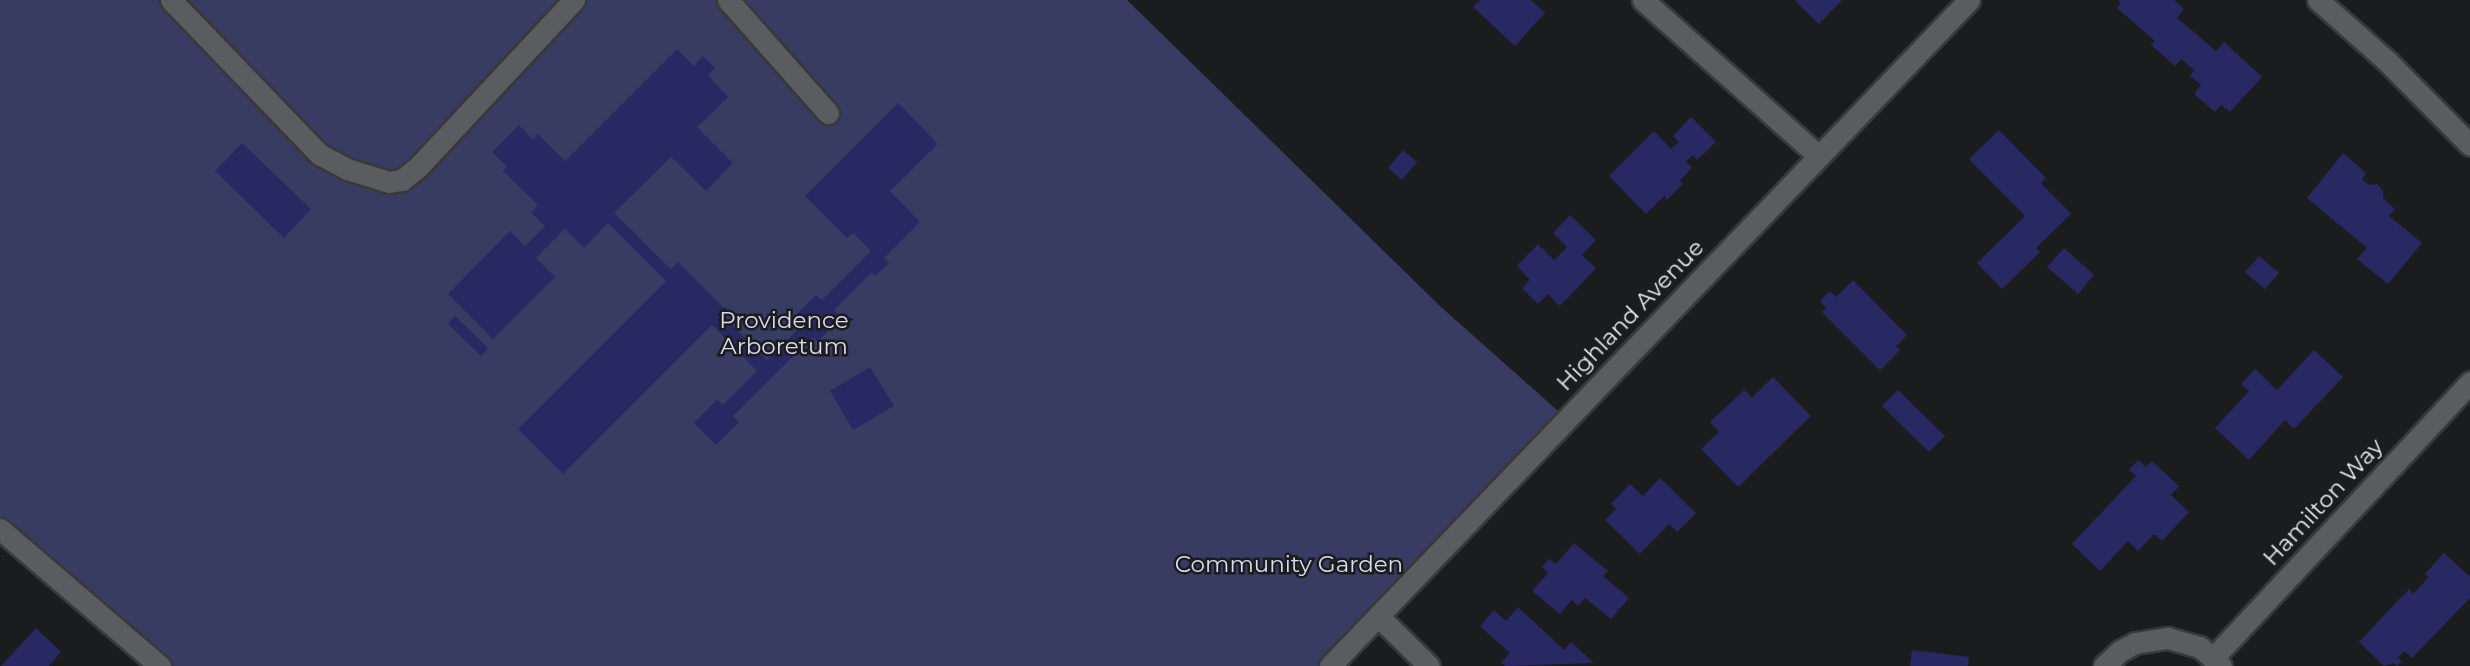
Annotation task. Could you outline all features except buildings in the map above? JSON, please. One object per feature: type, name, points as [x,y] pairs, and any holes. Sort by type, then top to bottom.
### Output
[{"type":"street","points":[[171,0],[319,154],[347,169],[389,182],[402,180],[418,167],[574,0]]},
{"type":"street","points":[[728,0],[828,113]]},
{"type":"street","points":[[1643,0],[1819,156]]},
{"type":"street","name":"Highland Avenue","points":[[1330,666],[1969,0]]},
{"type":"street","points":[[2318,0],[2387,61],[2470,145]]},
{"type":"street","name":"Hamilton Way","points":[[2104,666],[2120,651],[2151,639],[2185,640],[2218,662],[2470,382]]},
{"type":"street","points":[[0,529],[160,666]]},
{"type":"street","points":[[1378,616],[1429,666]]},
{"type":"green space","name":"Providence Arboretum","points":[[0,0],[1127,0],[1441,307],[1567,419],[1330,666],[159,666],[0,531]]},
{"type":"park label","name":"Community Garden","points":[[1289,564]]}]
